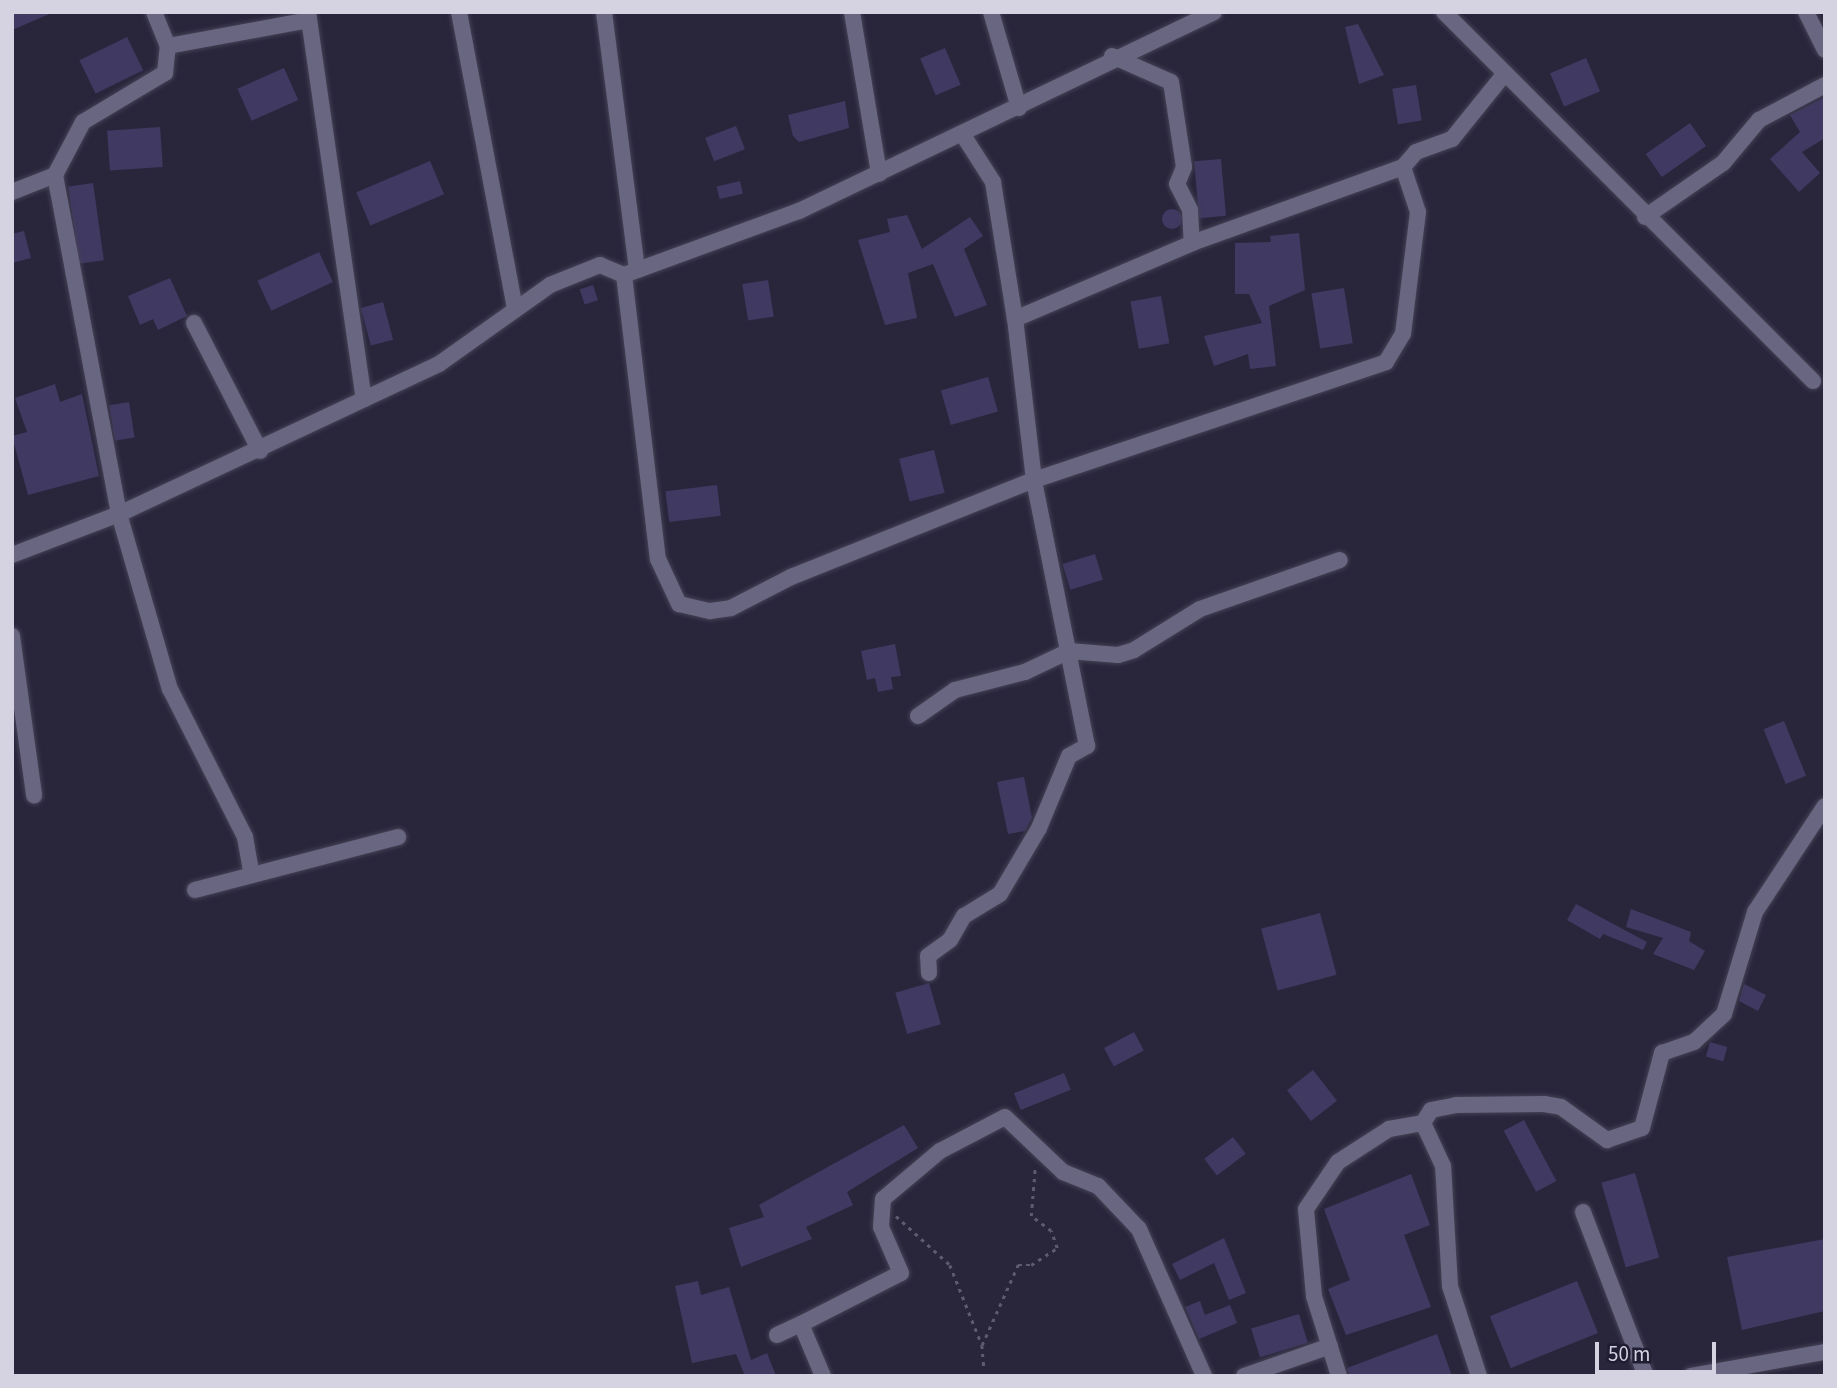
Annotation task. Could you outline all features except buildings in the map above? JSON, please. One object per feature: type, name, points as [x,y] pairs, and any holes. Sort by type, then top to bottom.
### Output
[{"type":"street","points":[[154,12],[168,46],[165,73],[83,122],[55,175],[119,514],[170,689],[245,837],[251,871]]},
{"type":"street","points":[[459,12],[515,307]]},
{"type":"street","points":[[604,12],[658,559],[679,604],[730,608],[791,577],[1034,481],[1386,362],[1403,334],[1418,212],[1403,167]]},
{"type":"street","points":[[852,12],[879,174]]},
{"type":"street","points":[[991,12],[1019,108]]},
{"type":"street","points":[[1444,12],[1502,77],[1813,381]]},
{"type":"street","points":[[1806,12],[1825,50]]},
{"type":"street","points":[[12,555],[119,514],[260,451],[439,364],[515,307],[600,265],[631,273],[879,174],[1019,108],[1112,56],[1212,13]]},
{"type":"street","points":[[168,46],[309,16],[364,399]]},
{"type":"street","points":[[1112,56],[1171,82],[1184,167],[1177,184],[1190,210],[1192,243]]},
{"type":"street","points":[[1015,319],[1192,243],[1403,167],[1416,152],[1452,139],[1502,77]]},
{"type":"street","points":[[1645,217],[1723,163],[1759,120],[1825,85]]},
{"type":"street","points":[[929,973],[928,956],[950,940],[964,916],[1000,894],[1039,828],[1069,756],[1087,747],[1034,481],[1015,319],[993,182],[963,135]]},
{"type":"street","points":[[12,192],[55,175]]},
{"type":"street","points":[[194,323],[260,451]]},
{"type":"street","points":[[918,716],[955,690],[1025,672],[1069,651],[1126,652],[1200,609],[1340,560]]},
{"type":"street","points":[[12,636],[34,795]]},
{"type":"street","points":[[1339,1376],[1314,1296],[1306,1209],[1338,1162],[1389,1129],[1423,1123],[1432,1110],[1456,1105],[1544,1104],[1561,1107],[1606,1140],[1642,1128],[1662,1054],[1694,1042],[1724,1014],[1755,912],[1825,806]]},
{"type":"street","points":[[195,890],[251,871],[398,837]]},
{"type":"street","points":[[776,1335],[901,1273],[881,1227],[887,1211],[883,1199],[940,1151],[1005,1117],[1031,1137],[1063,1172],[1098,1186],[1139,1229],[1204,1376]]},
{"type":"street","points":[[1423,1123],[1443,1166],[1450,1286],[1479,1376]]},
{"type":"street","points":[[1583,1212],[1646,1376]]},
{"type":"street","points":[[802,1324],[823,1376]]},
{"type":"street","points":[[1244,1376],[1330,1346]]},
{"type":"street","points":[[1691,1376],[1766,1369],[1825,1352]]},
{"type":"path","points":[[982,1345],[1018,1265],[1031,1265],[1057,1248],[1051,1231],[1031,1216],[1031,1137]]},
{"type":"path","points":[[887,1211],[950,1265],[982,1345],[984,1367]]}]
